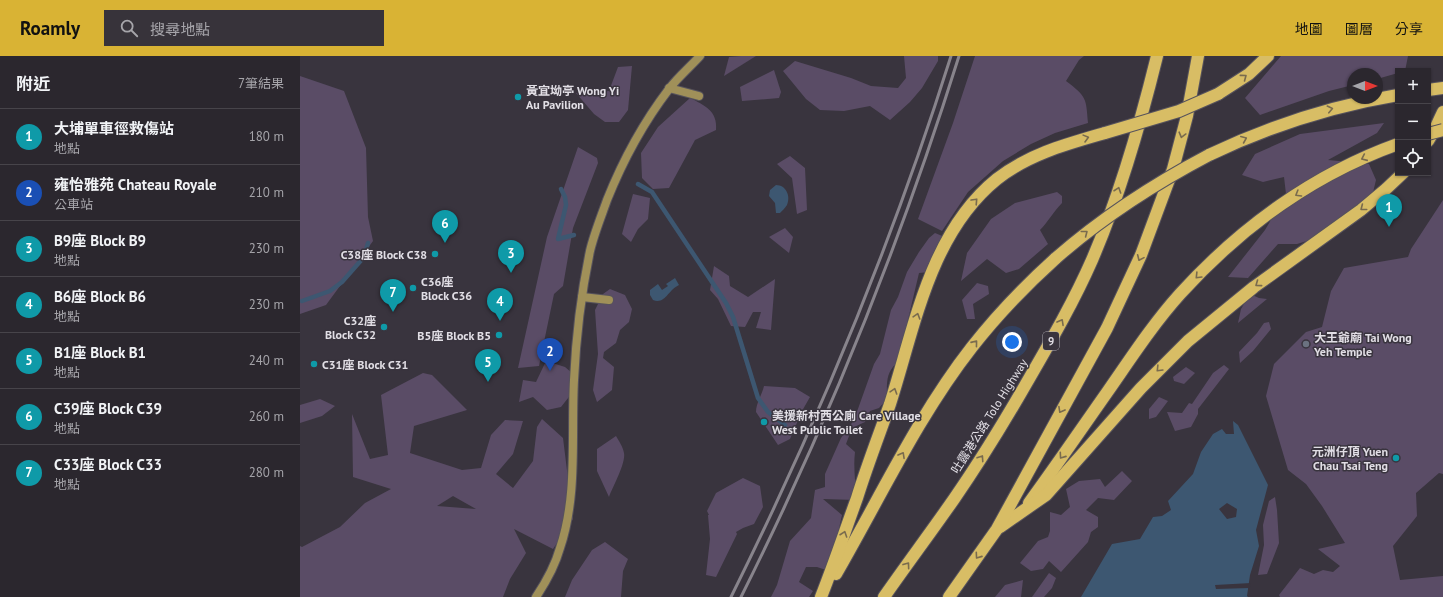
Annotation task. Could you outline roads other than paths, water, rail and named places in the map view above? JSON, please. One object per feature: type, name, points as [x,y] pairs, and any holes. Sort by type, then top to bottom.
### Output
[{"type":"highway","name":"吐露港公路 Tolo Highway","points":[[884,597],[985,452],[1019,397],[1068,309],[1092,260],[1113,205],[1140,124],[1157,56]]},
{"type":"highway","points":[[949,597],[997,529],[1107,328],[1141,256],[1173,169],[1187,116],[1198,56]]},
{"type":"highway","points":[[822,597],[880,432],[926,288],[955,226],[966,210],[997,179],[1025,160],[1046,151],[1179,111],[1218,94],[1249,74],[1268,56]]},
{"type":"highway","points":[[1431,90],[1443,88]]},
{"type":"highway","points":[[822,597],[910,441],[952,374],[972,347],[1000,314],[1033,279],[1056,258],[1107,216],[1140,193],[1209,155],[1293,120],[1324,110],[1371,99],[1395,95]]},
{"type":"highway","points":[[1429,140],[1443,112]]},
{"type":"highway","points":[[1431,133],[1443,130]]},
{"type":"highway","points":[[1023,512],[1143,340],[1180,294],[1218,255],[1248,229],[1292,197],[1331,174],[1363,158],[1395,145]]},
{"type":"highway","points":[[997,529],[1046,495],[1141,388],[1188,341],[1254,287],[1361,210],[1400,176]]},
{"type":"main road","points":[[536,597],[547,579],[560,548],[568,519],[572,482],[574,379],[582,297],[590,251],[599,222],[628,153],[639,133],[669,88],[700,56]]},
{"type":"main road","points":[[669,88],[699,96]]},
{"type":"main road","points":[[582,297],[609,300]]},
{"type":"water","points":[[776,185],[780,185],[785,189],[788,195],[787,205],[780,213],[776,213],[775,203],[769,196],[770,190]]},
{"type":"water","points":[[675,278],[679,285],[675,287],[664,299],[657,301],[653,300],[650,295],[650,290],[658,284],[662,290],[668,286],[666,284]]},
{"type":"water","points":[[1233,421],[1238,425],[1268,485],[1256,530],[1259,546],[1250,575],[1248,597],[1081,597],[1112,544],[1140,539],[1153,517],[1162,516],[1171,510],[1168,501],[1193,474],[1201,452],[1213,434],[1222,429],[1226,434],[1234,434]],"holes":[[[1227,503],[1237,509],[1236,517],[1227,519],[1219,509]]]},
{"type":"waterway","points":[[638,184],[652,192],[726,303],[733,317],[758,398],[768,412],[785,425]]},
{"type":"waterway","points":[[561,189],[565,197],[566,205],[558,239],[574,235]]},
{"type":"waterway","points":[[302,301],[330,291],[342,282],[364,257],[368,243]]},
{"type":"railway","points":[[731,597],[794,465],[852,331],[904,194],[951,56]]},
{"type":"railway","points":[[741,597],[804,465],[861,331],[913,194],[959,56]]},
{"type":"place","name":"黃宜坳亭 Wong Yi Au Pavilion","points":[[518,97]]},
{"type":"place","name":"大埔單車徑救傷站","points":[[1389,227]]},
{"type":"place","name":"C39座 Block C39","points":[[445,243]]},
{"type":"place","name":"C38座 Block C38","points":[[435,254]]},
{"type":"place","name":"B9座 Block B9","points":[[511,273]]},
{"type":"place","name":"C36座 Block C36","points":[[413,288]]},
{"type":"place","name":"C33座 Block C33","points":[[393,312]]},
{"type":"place","name":"B6座 Block B6","points":[[500,321]]},
{"type":"place","name":"C32座 Block C32","points":[[384,327]]},
{"type":"place","name":"B5座 Block B5","points":[[499,335]]},
{"type":"place","name":"大王爺廟 Tai Wong Yeh Temple","points":[[1306,344]]},
{"type":"place","name":"C31座 Block C31","points":[[314,364]]},
{"type":"place","name":"雍怡雅苑 Chateau Royale","points":[[550,371]]},
{"type":"place","name":"B1座 Block B1","points":[[488,382]]},
{"type":"place","name":"美援新村西公廁 Care Village West Public Toilet","points":[[764,422]]},
{"type":"place","name":"元洲仔頂 Yuen Chau Tsai Teng","points":[[1396,458]]}]
